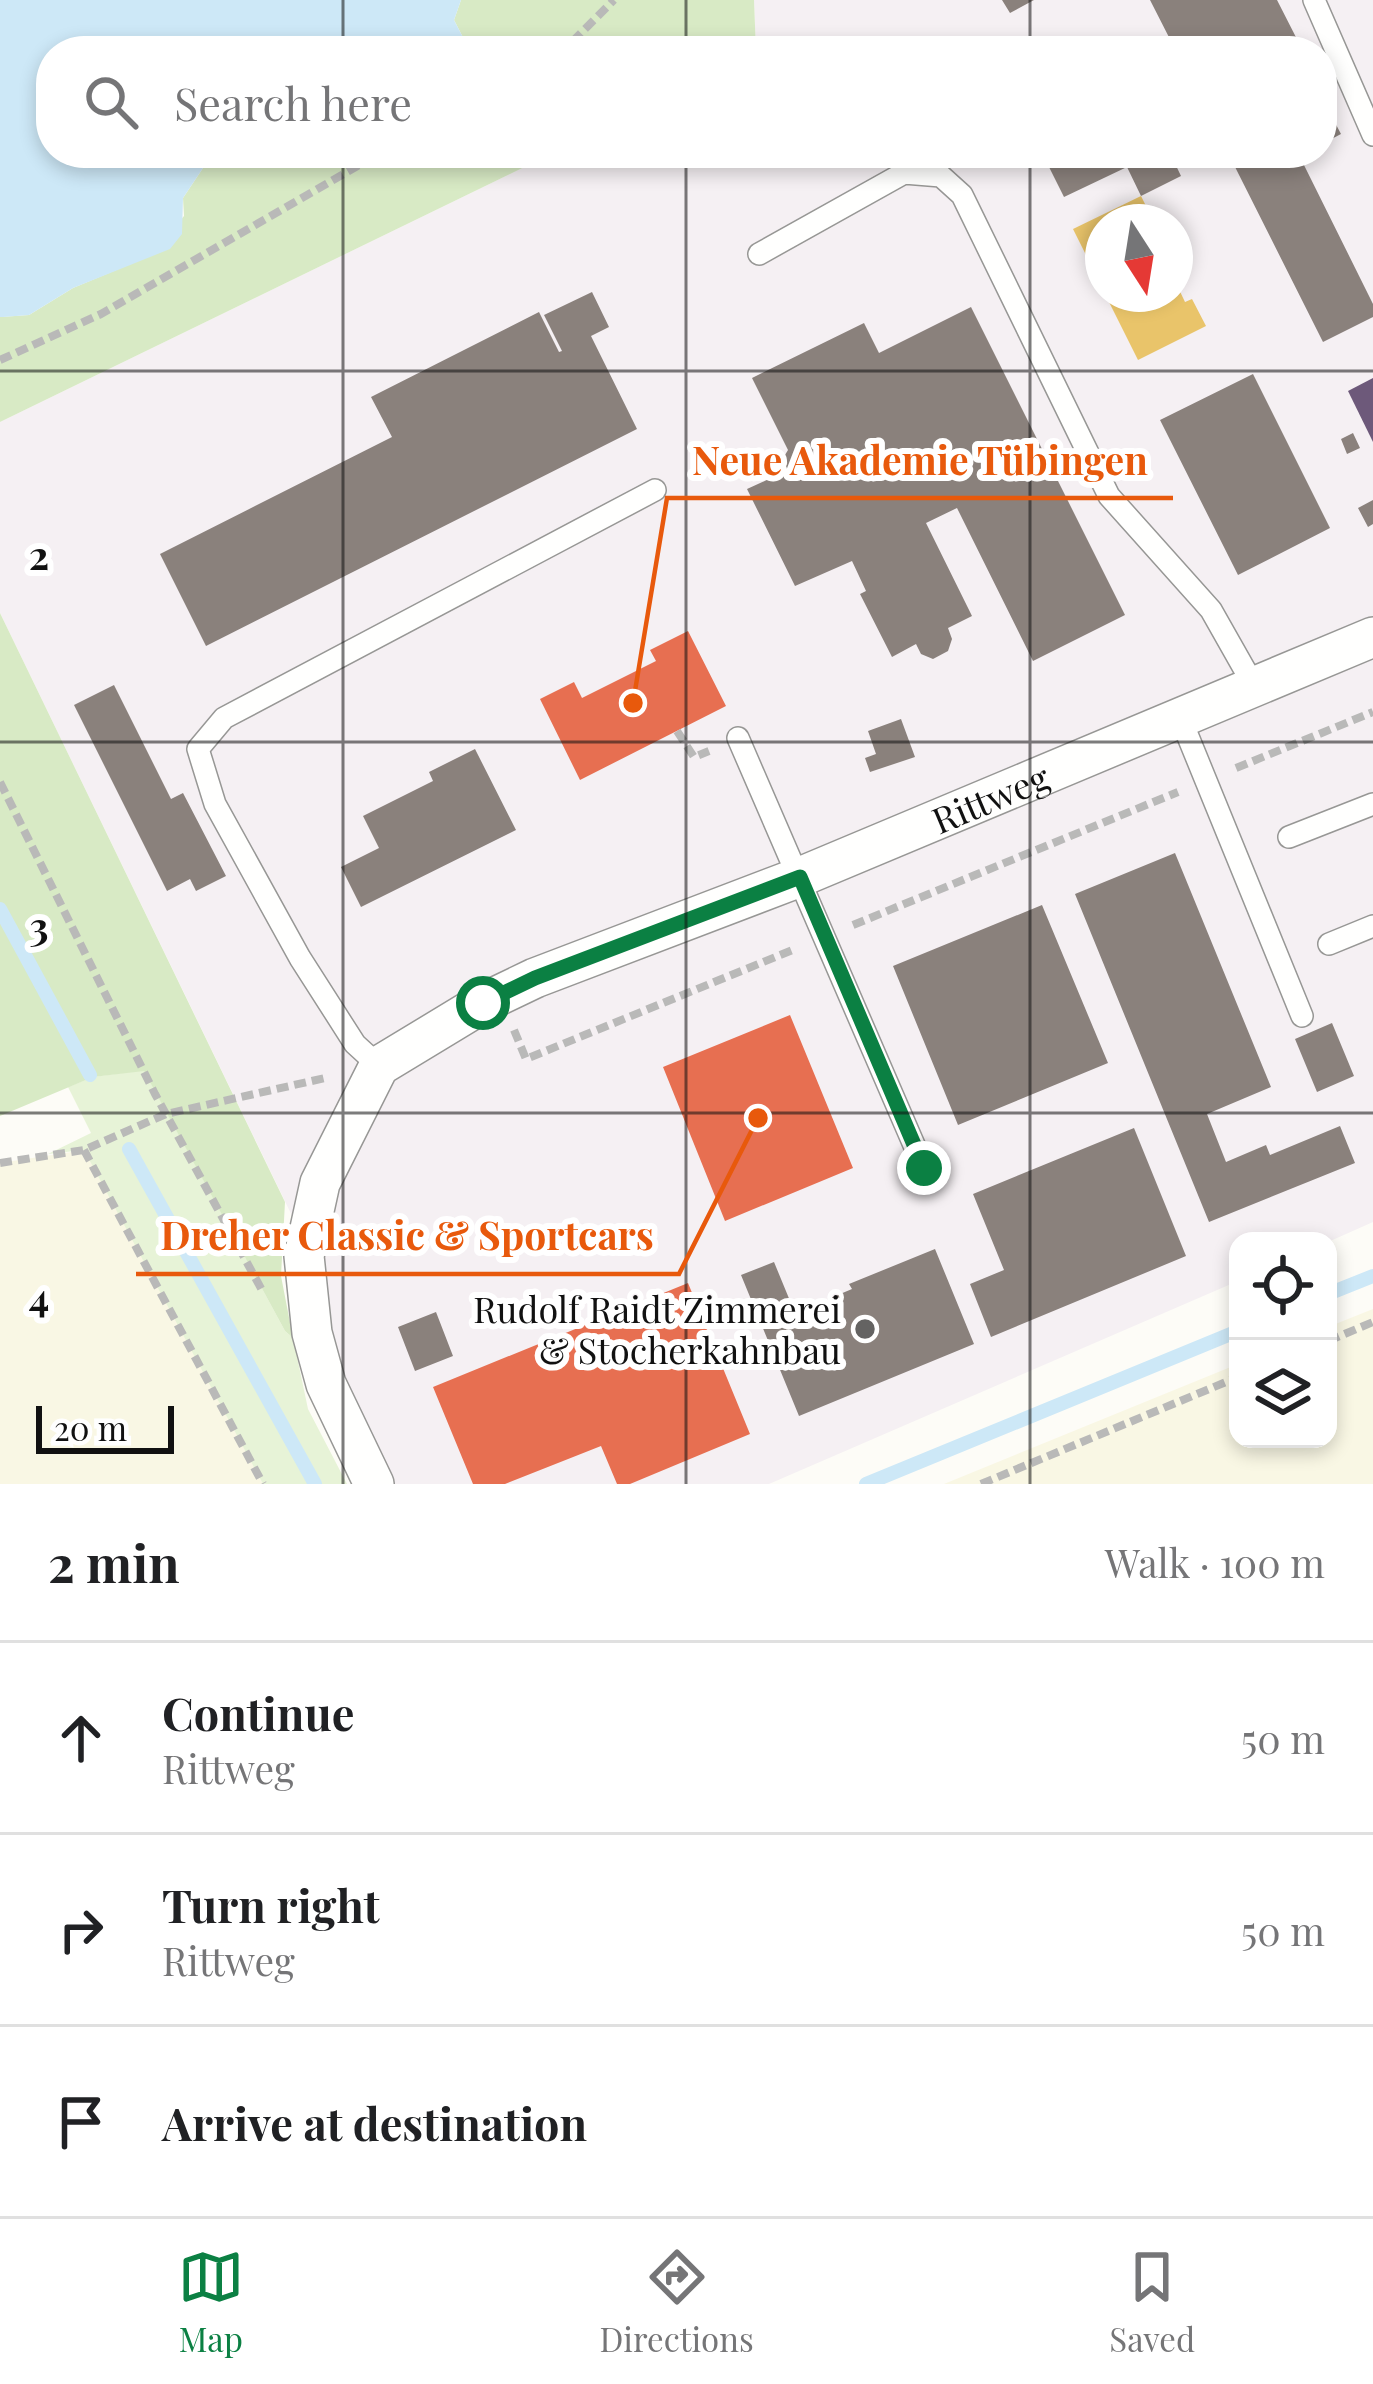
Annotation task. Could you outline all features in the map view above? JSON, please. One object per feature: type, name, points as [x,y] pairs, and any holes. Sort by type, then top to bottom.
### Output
[{"type":"street","name":"Rittweg","points":[[379,1066],[535,978],[800,877],[1373,637]]},
{"type":"street","points":[[374,1484],[326,1384],[309,1314],[304,1256],[320,1183],[379,1066]]},
{"type":"lane","points":[[1315,0],[1330,36]]},
{"type":"lane","points":[[1337,51],[1373,135]]},
{"type":"lane","points":[[759,254],[904,173],[941,176],[962,195],[1109,496],[1211,610],[1254,686]]},
{"type":"lane","points":[[379,1066],[355,1044],[300,958],[215,804],[198,749],[224,718],[655,490]]},
{"type":"lane","points":[[1180,716],[1302,1016]]},
{"type":"lane","points":[[737,738],[924,1168]]},
{"type":"lane","points":[[1288,837],[1373,804]]},
{"type":"lane","points":[[1329,944],[1373,926]]},
{"type":"path","points":[[578,36],[614,0]]},
{"type":"path","points":[[0,360],[101,314],[354,168]]},
{"type":"path","points":[[499,996],[526,1059],[1373,712]]},
{"type":"path","points":[[0,782],[166,1114],[274,1312]]},
{"type":"path","points":[[0,1163],[84,1150],[166,1114],[379,1066]]},
{"type":"path","points":[[84,1150],[263,1484]]},
{"type":"path","points":[[1337,1336],[1373,1322]]},
{"type":"path","points":[[980,1484],[1229,1381]]},
{"type":"shaded area","points":[[754,0],[1373,0],[1373,1222],[1337,1238],[1337,1232],[1229,1232],[1229,1285],[769,1484],[379,1484],[338,1401],[311,1255],[0,613],[0,422],[522,168],[1337,168],[1337,36],[755,36]]},
{"type":"shaded area","points":[[84,1150],[263,1484],[0,1484],[0,1163]]},
{"type":"shaded area","points":[[1373,1309],[1373,1484],[944,1484],[1229,1368],[1229,1448],[1337,1448],[1337,1323]]},
{"type":"green space","points":[[461,0],[754,0],[755,36],[462,36],[454,20]]},
{"type":"green space","points":[[203,168],[522,168],[0,422],[0,317],[29,315],[73,288],[152,255],[184,216],[183,198]]},
{"type":"green space","points":[[0,613],[285,1202],[281,1276],[293,1338],[144,1071],[93,1077],[0,1116]]},
{"type":"green space","points":[[144,1070],[293,1338],[308,1409],[347,1484],[263,1484],[84,1150],[48,1154],[91,1133],[68,1087],[93,1077]]},
{"type":"water","points":[[0,0],[461,0],[454,20],[462,36],[36,36],[36,168],[203,168],[183,198],[182,234],[170,249],[73,288],[29,315],[0,317]]},
{"type":"building: Homes","points":[[1085,223],[1085,253],[1073,229]]},
{"type":"building: Homes","points":[[1193,301],[1206,326],[1138,360],[1114,312],[1193,312]]},
{"type":"building: Shops","points":[[688,631],[726,706],[580,780],[540,699],[574,682],[582,698],[656,661],[650,650]]},
{"type":"building: Shops","points":[[790,1015],[853,1168],[725,1221],[663,1067]]},
{"type":"building: Shops","points":[[688,1283],[750,1434],[630,1484],[617,1484],[601,1446],[505,1484],[473,1484],[433,1387]]},
{"type":"building: Offices","points":[[1373,378],[1373,442],[1348,391]]},
{"type":"building: Industry","points":[[1002,0],[1034,0],[1010,13]]},
{"type":"building: Industry","points":[[1150,0],[1277,0],[1295,36],[1168,36]]},
{"type":"building: Industry","points":[[1050,168],[1125,168],[1064,197]]},
{"type":"building: Industry","points":[[1127,168],[1177,168],[1181,176],[1141,196]]},
{"type":"building: Industry","points":[[1236,168],[1305,168],[1373,304],[1373,317],[1323,342]]},
{"type":"building: Industry","points":[[592,292],[609,327],[591,336],[637,429],[206,646],[160,554],[392,437],[371,397],[539,312],[562,351],[544,315]]},
{"type":"building: Industry","points":[[971,307],[1125,615],[1033,661],[957,508],[926,523],[972,616],[948,628],[952,639],[948,651],[933,659],[921,654],[916,644],[892,657],[860,594],[866,591],[852,561],[795,586],[747,489],[771,478],[788,450],[752,378],[864,323],[879,353]]},
{"type":"building: Industry","points":[[1253,374],[1330,528],[1238,575],[1160,420]]},
{"type":"building: Industry","points":[[1353,433],[1360,448],[1347,454],[1341,439]]},
{"type":"building: Industry","points":[[1373,500],[1373,524],[1368,527],[1358,508]]},
{"type":"building: Industry","points":[[114,685],[171,799],[183,793],[226,876],[196,891],[190,879],[167,891],[74,705]]},
{"type":"building: Industry","points":[[901,719],[915,757],[870,772],[865,758],[876,754],[868,731]]},
{"type":"building: Industry","points":[[475,749],[516,830],[361,907],[341,867],[379,848],[363,816],[433,781],[429,772]]},
{"type":"building: Industry","points":[[1175,853],[1271,1087],[1207,1114],[1226,1162],[1266,1145],[1270,1155],[1340,1126],[1355,1163],[1209,1222],[1075,894]]},
{"type":"building: Industry","points":[[1042,905],[1108,1063],[958,1125],[893,966]]},
{"type":"building: Industry","points":[[1332,1023],[1354,1076],[1317,1092],[1295,1039]]},
{"type":"building: Industry","points":[[1134,1128],[1186,1256],[991,1337],[970,1284],[1004,1270],[973,1194]]},
{"type":"building: Industry","name":"Rudolf Raidt Zimmerei & Stocherkahnbau","points":[[935,1249],[974,1344],[799,1416],[741,1275],[774,1262],[795,1313],[852,1289],[849,1284]]},
{"type":"building: Industry","points":[[436,1312],[453,1356],[415,1371],[398,1327]]},
{"type":"waterway","points":[[0,909],[90,1075]]},
{"type":"waterway","points":[[129,1149],[315,1484]]},
{"type":"waterway","points":[[1337,1290],[1373,1276]]},
{"type":"waterway","points":[[866,1484],[1229,1335]]},
{"type":"place","name":"Neue Akademie Tübingen","points":[[633,703]]},
{"type":"place","name":"Dreher Classic & Sportcars","points":[[758,1118]]},
{"type":"place","name":"Rudolf Raidt Zimmerei & Stocherkahnbau","points":[[865,1329]]},
{"type":"route","points":[[483,1003],[535,978],[800,877],[924,1168]]}]
